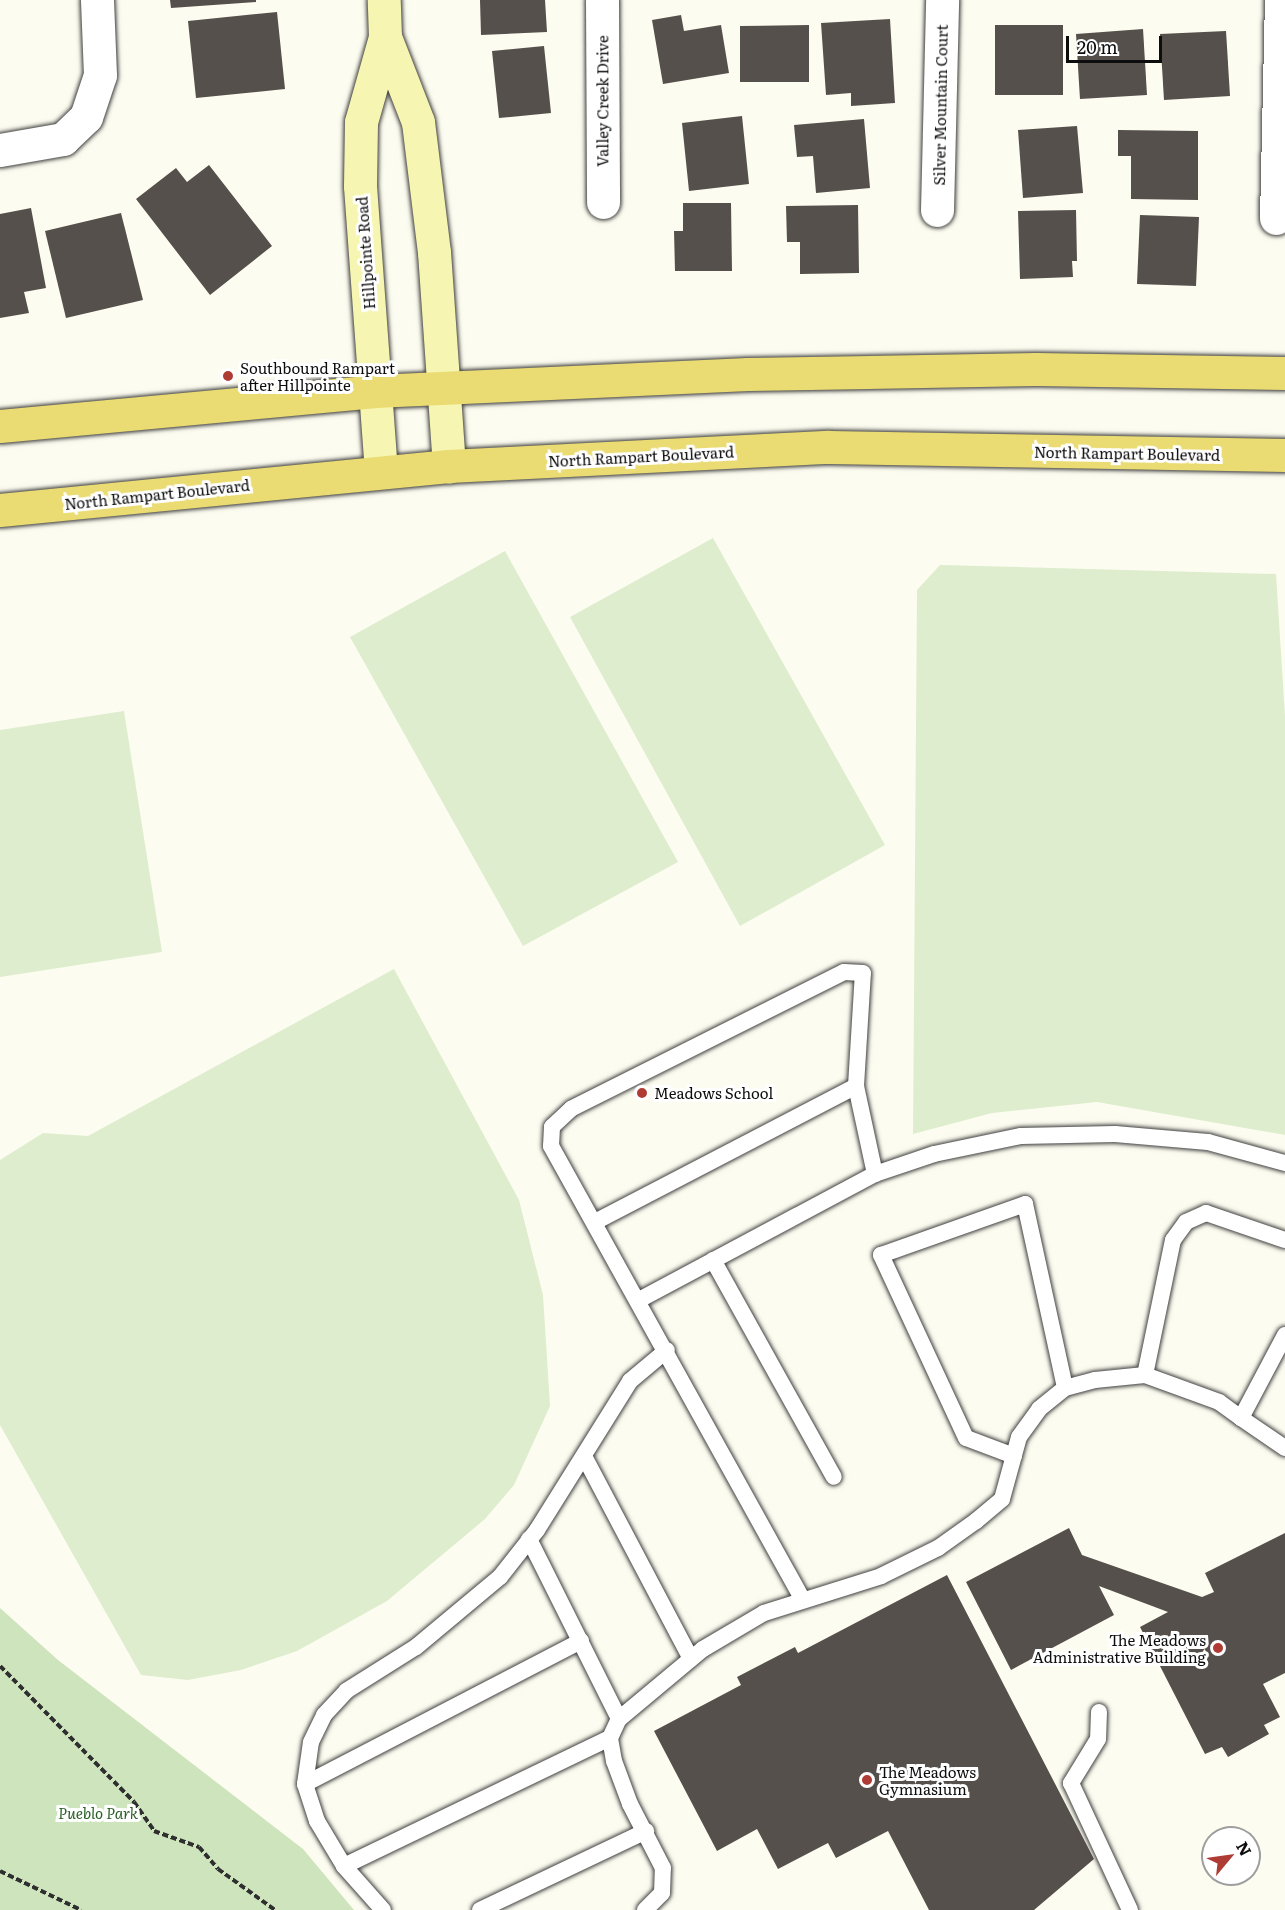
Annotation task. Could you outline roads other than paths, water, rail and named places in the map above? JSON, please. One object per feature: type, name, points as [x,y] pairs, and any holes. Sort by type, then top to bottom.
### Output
[{"type":"main road","points":[[0,426],[375,390],[747,374],[1036,369],[1285,373]]},
{"type":"main road","name":"North Rampart Boulevard","points":[[0,510],[449,466],[829,447],[1285,455]]},
{"type":"street","points":[[0,150],[63,139],[86,117],[100,75],[97,0]]},
{"type":"street","name":"Hillpointe Road","points":[[381,472],[360,186],[361,122],[385,37],[384,0]]},
{"type":"street","name":"Valley Creek Drive","points":[[602,0],[603,202]]},
{"type":"street","name":"Silver Mountain Court","points":[[938,210],[942,0]]},
{"type":"street","points":[[1276,218],[1281,0]]},
{"type":"street","name":"Hillpointe Road","points":[[385,37],[418,122],[434,252],[449,466]]},
{"type":"lane","points":[[804,1600],[667,1350],[551,1146],[552,1127],[571,1109],[844,972],[863,973],[856,1086],[875,1174]]},
{"type":"lane","points":[[595,1222],[856,1086]]},
{"type":"lane","points":[[639,1300],[875,1174],[934,1154],[1021,1136],[1115,1134],[1208,1142],[1285,1163]]},
{"type":"lane","points":[[1014,1456],[966,1438],[881,1255],[1025,1204],[1065,1388]]},
{"type":"lane","points":[[1145,1375],[1173,1240],[1186,1222],[1206,1213],[1285,1240]]},
{"type":"lane","points":[[713,1260],[834,1477]]},
{"type":"lane","points":[[1241,1418],[1284,1339]]},
{"type":"lane","points":[[383,1910],[344,1866],[317,1821],[305,1784],[311,1742],[324,1715],[346,1691],[416,1647],[473,1602],[500,1577],[530,1539],[630,1381],[667,1350]]},
{"type":"lane","points":[[645,1910],[662,1893],[663,1868],[614,1761],[610,1738],[619,1719],[691,1659],[764,1613],[881,1576],[938,1548],[1002,1499],[1019,1437],[1039,1409],[1065,1388],[1095,1380],[1145,1375],[1219,1402],[1285,1448]]},
{"type":"lane","points":[[584,1456],[691,1659]]},
{"type":"lane","points":[[530,1539],[619,1719]]},
{"type":"lane","points":[[305,1784],[581,1641]]},
{"type":"lane","points":[[1099,1712],[1098,1739],[1071,1783],[1130,1910]]},
{"type":"lane","points":[[344,1866],[610,1738]]},
{"type":"lane","points":[[480,1910],[646,1831]]},
{"type":"place","name":"Southbound Rampart after Hillpointe","points":[[228,376]]},
{"type":"place","name":"Meadows School","points":[[642,1093]]},
{"type":"place","name":"The Meadows Administrative Building","points":[[1218,1648]]},
{"type":"place","name":"The Meadows Gymnasium","points":[[867,1780]]},
{"type":"park label","name":"Pueblo Park","points":[[98,1813]]}]
